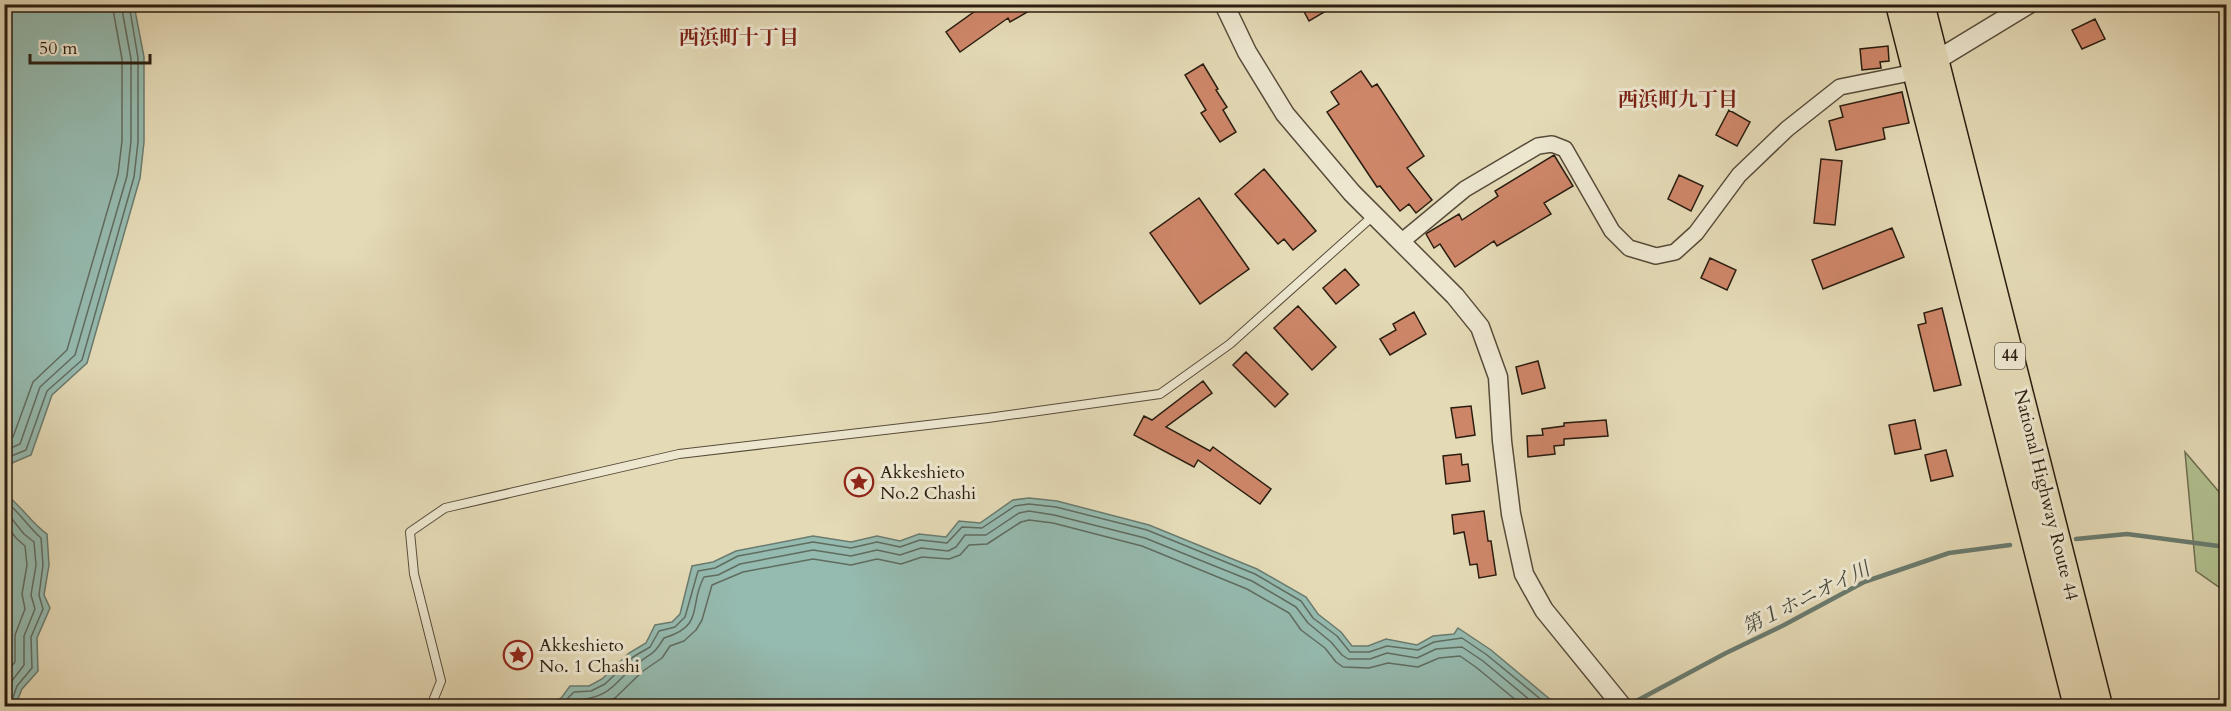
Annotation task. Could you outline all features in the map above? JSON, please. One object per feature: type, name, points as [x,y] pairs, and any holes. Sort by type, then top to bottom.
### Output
[{"type":"highway","name":"National Highway Route 44","points":[[1898,4],[1926,67],[2100,706]]},
{"type":"highway","name":"National Highway Route 44","points":[[1922,4],[1926,67],[2076,706]]},
{"type":"street","points":[[1224,4],[1247,52],[1285,114],[1352,193],[1455,296],[1480,327],[1498,377],[1502,441],[1511,514],[1524,574],[1544,610],[1622,706]]},
{"type":"street","points":[[1401,242],[1465,189],[1538,146],[1552,144],[1564,149],[1612,231],[1629,248],[1656,256],[1675,252],[1696,233],[1739,175],[1787,129],[1840,87],[1926,67],[2029,4]]},
{"type":"lane","points":[[431,706],[441,681],[414,574],[410,532],[445,508],[679,454],[988,418],[1160,394],[1230,344],[1375,215]]},
{"type":"green space","points":[[2185,452],[2226,500],[2226,592],[2196,571]]},
{"type":"water","points":[[5,4],[134,5],[144,57],[144,142],[140,178],[87,363],[52,395],[31,455],[5,466]]},
{"type":"water","points":[[4,493],[47,534],[49,565],[44,595],[50,608],[37,638],[38,671],[22,689],[15,706],[4,706]]},
{"type":"water","points":[[1029,498],[1057,501],[1149,525],[1257,569],[1306,597],[1318,614],[1341,632],[1352,646],[1368,646],[1386,639],[1417,645],[1433,636],[1454,634],[1458,628],[1491,650],[1558,706],[550,706],[562,697],[570,686],[589,686],[602,679],[629,653],[646,643],[655,625],[672,622],[680,614],[692,566],[713,562],[736,551],[813,536],[851,542],[877,536],[900,541],[919,534],[946,537],[959,521],[980,523],[1013,500]]},
{"type":"building","points":[[985,4],[1041,4],[1010,22],[1008,18],[960,52],[946,32]]},
{"type":"building","points":[[1300,4],[1338,4],[1309,21]]},
{"type":"building","points":[[2095,19],[2105,39],[2082,49],[2072,30]]},
{"type":"building","points":[[1888,46],[1889,61],[1880,62],[1881,68],[1862,70],[1860,49]]},
{"type":"building","points":[[1203,64],[1227,107],[1223,110],[1236,132],[1220,142],[1201,113],[1206,110],[1185,75]]},
{"type":"building","points":[[1361,71],[1372,87],[1377,84],[1424,156],[1407,168],[1432,200],[1416,213],[1409,204],[1400,211],[1380,186],[1377,187],[1327,112],[1339,104],[1331,92]]},
{"type":"building","points":[[1902,92],[1909,123],[1883,128],[1885,139],[1836,150],[1829,121],[1843,117],[1840,106]]},
{"type":"building","points":[[1729,110],[1750,122],[1737,146],[1716,135]]},
{"type":"building","points":[[1554,155],[1573,186],[1544,203],[1551,214],[1497,246],[1494,241],[1455,267],[1440,244],[1434,248],[1427,233],[1459,214],[1462,220],[1498,196],[1495,191]]},
{"type":"building","points":[[1821,159],[1842,161],[1835,225],[1814,223]]},
{"type":"building","points":[[1264,169],[1316,231],[1293,250],[1284,239],[1278,244],[1235,194]]},
{"type":"building","points":[[1679,175],[1703,186],[1691,211],[1668,199]]},
{"type":"building","points":[[1199,198],[1249,269],[1200,304],[1150,233]]},
{"type":"building","points":[[1892,228],[1904,257],[1823,289],[1812,260]]},
{"type":"building","points":[[1710,258],[1736,270],[1727,290],[1701,278]]},
{"type":"building","points":[[1345,269],[1359,285],[1336,304],[1323,288]]},
{"type":"building","points":[[1298,306],[1336,347],[1312,370],[1274,328]]},
{"type":"building","points":[[1942,308],[1961,385],[1934,391],[1918,325],[1926,323],[1924,313]]},
{"type":"building","points":[[1414,312],[1426,334],[1390,355],[1380,339],[1396,330],[1393,324]]},
{"type":"building","points":[[1246,352],[1288,394],[1275,407],[1233,365]]},
{"type":"building","points":[[1538,361],[1545,388],[1522,394],[1516,367]]},
{"type":"building","points":[[1203,381],[1212,393],[1166,427],[1210,451],[1213,447],[1271,489],[1260,504],[1198,460],[1194,467],[1134,435],[1144,416],[1152,420]]},
{"type":"building","points":[[1471,406],[1475,435],[1456,438],[1451,408]]},
{"type":"building","points":[[1606,420],[1608,436],[1564,439],[1564,445],[1554,446],[1555,454],[1528,457],[1527,436],[1543,435],[1542,429],[1564,426],[1564,423]]},
{"type":"building","points":[[1915,420],[1921,449],[1895,454],[1889,425]]},
{"type":"building","points":[[1946,450],[1953,476],[1931,481],[1925,455]]},
{"type":"building","points":[[1461,454],[1462,465],[1468,464],[1470,481],[1446,484],[1443,456]]},
{"type":"building","points":[[1484,511],[1496,575],[1479,578],[1477,564],[1470,565],[1464,532],[1454,534],[1452,515]]},
{"type":"waterway","name":"第１ホニオイ川","points":[[2076,539],[2127,534],[2226,547]]},
{"type":"waterway","name":"第１ホニオイ川","points":[[1627,706],[1864,582],[1949,553],[2010,545]]},
{"type":"place","name":"Akkeshieto No.2 Chashi","points":[[859,482]]},
{"type":"place","name":"Akkeshieto No. 1 Chashi","points":[[518,655]]},
{"type":"district","name":"西浜町十丁目","points":[[739,37]]},
{"type":"district","name":"西浜町九丁目","points":[[1678,99]]}]
